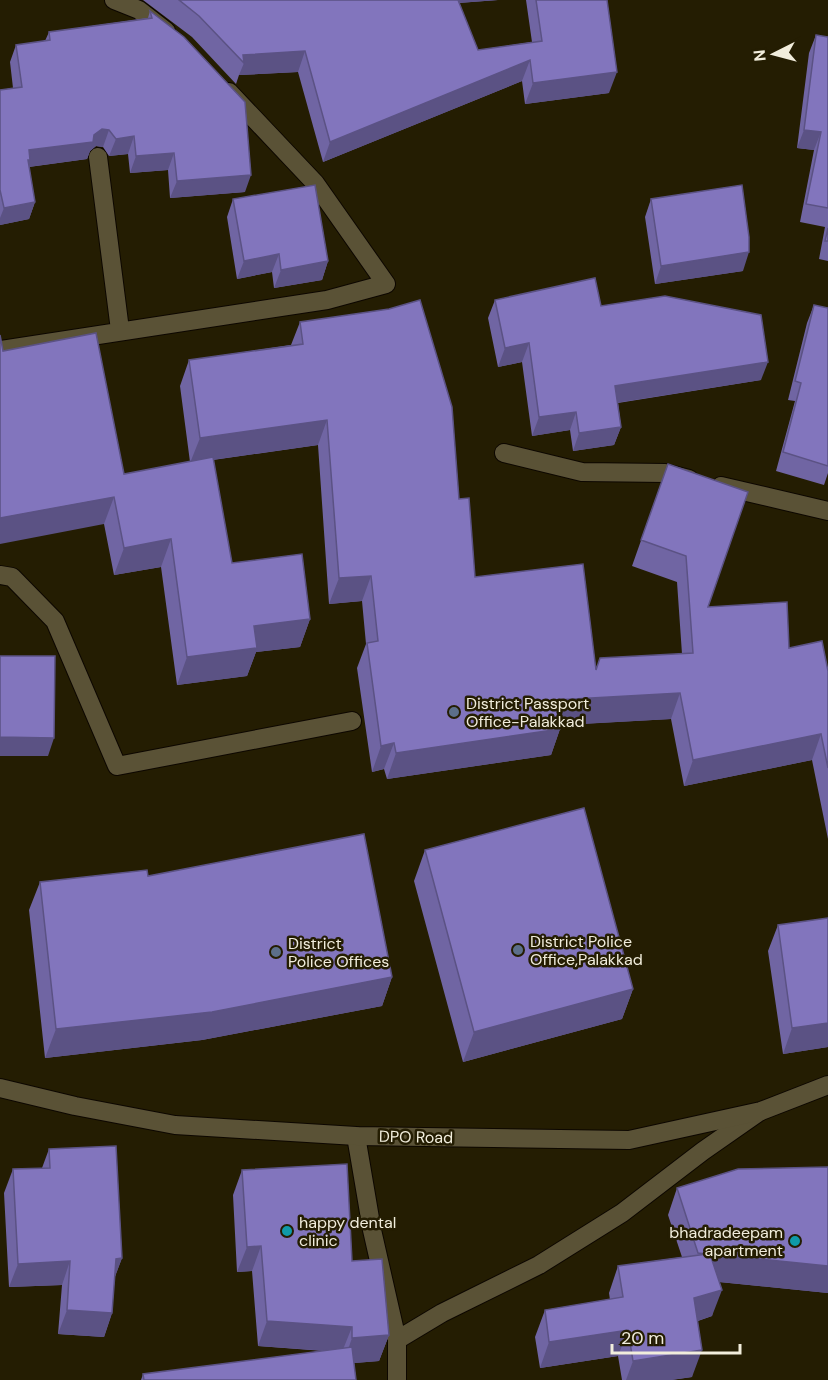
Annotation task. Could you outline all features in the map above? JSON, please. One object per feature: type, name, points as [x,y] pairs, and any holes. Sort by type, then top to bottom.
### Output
[{"type":"street","points":[[114,0],[139,10],[176,39]]},
{"type":"street","points":[[0,350],[327,300],[386,284],[315,183],[215,78]]},
{"type":"street","points":[[98,157],[120,330]]},
{"type":"street","points":[[504,453],[582,472],[665,473],[828,511]]},
{"type":"street","points":[[0,575],[12,577],[55,621],[117,766],[352,721]]},
{"type":"street","name":"DPO Road","points":[[0,1088],[75,1107],[175,1125],[356,1136],[629,1140],[760,1111],[828,1085]]},
{"type":"street","points":[[397,1340],[442,1313],[558,1254],[622,1213],[760,1111]]},
{"type":"street","points":[[356,1136],[372,1230],[397,1340],[397,1380]]},
{"type":"building","points":[[179,0],[458,0],[478,50],[542,41],[536,0],[607,0],[617,72],[533,83],[530,60],[330,142],[305,51],[243,55],[244,63],[199,16]]},
{"type":"building","points":[[150,11],[184,37],[245,102],[251,175],[177,181],[174,153],[136,156],[134,136],[116,139],[109,130],[102,129],[94,135],[93,142],[29,150],[30,160],[28,160],[35,202],[4,208],[0,190],[0,90],[22,87],[16,45],[50,40],[49,32],[152,18]]},
{"type":"building","points":[[816,35],[828,37],[828,208],[806,204],[821,132],[804,130]]},
{"type":"building","points":[[315,185],[328,261],[281,270],[279,254],[244,261],[233,199]]},
{"type":"building","points":[[742,185],[749,252],[661,266],[651,199]]},
{"type":"building","points":[[595,278],[601,306],[665,296],[761,315],[768,362],[615,386],[621,427],[579,433],[576,412],[539,417],[529,343],[505,348],[495,300]]},
{"type":"building","points":[[420,300],[452,407],[459,499],[469,498],[475,577],[583,564],[596,670],[600,658],[693,653],[686,556],[641,540],[668,464],[748,492],[708,607],[787,602],[789,648],[822,641],[828,671],[828,768],[821,734],[693,760],[680,693],[556,700],[560,729],[396,753],[394,743],[381,746],[367,643],[378,641],[371,576],[339,578],[327,420],[200,438],[189,360],[303,344],[300,322],[389,309]]},
{"type":"building","points":[[814,305],[828,308],[828,466],[783,452],[801,383],[795,381]]},
{"type":"building","points":[[96,333],[124,474],[213,457],[232,563],[302,554],[310,619],[254,626],[257,648],[187,657],[171,539],[124,548],[114,497],[0,518],[0,335],[3,351]]},
{"type":"building","points":[[0,656],[55,656],[54,738],[0,737]]},
{"type":"building","name":"District Police Office,Palakkad","points":[[584,808],[633,989],[474,1032],[425,850]]},
{"type":"building","points":[[364,834],[392,977],[212,1012],[56,1029],[40,882],[147,870],[148,876]]},
{"type":"building","points":[[828,918],[828,1023],[792,1028],[778,925]]},
{"type":"building","points":[[116,1146],[122,1258],[116,1259],[112,1313],[67,1310],[70,1261],[18,1264],[13,1169],[50,1168],[49,1149]]},
{"type":"building","points":[[347,1164],[352,1261],[382,1259],[389,1335],[352,1338],[352,1327],[267,1321],[261,1246],[247,1247],[242,1170]]},
{"type":"building","points":[[828,1167],[828,1266],[710,1254],[722,1290],[694,1298],[702,1350],[633,1361],[628,1330],[549,1342],[545,1310],[623,1297],[618,1266],[707,1254],[698,1253],[677,1188],[738,1169]]},
{"type":"building","points":[[352,1347],[356,1380],[144,1380],[143,1374]]},
{"type":"place","name":"District Passport Office-Palakkad","points":[[454,712]]},
{"type":"place","name":"District Police Office,Palakkad","points":[[518,950]]},
{"type":"place","name":"District Police Offices","points":[[276,952]]},
{"type":"place","name":"happy dental clinic","points":[[287,1231]]},
{"type":"place","name":"bhadradeepam apartment","points":[[795,1241]]}]
